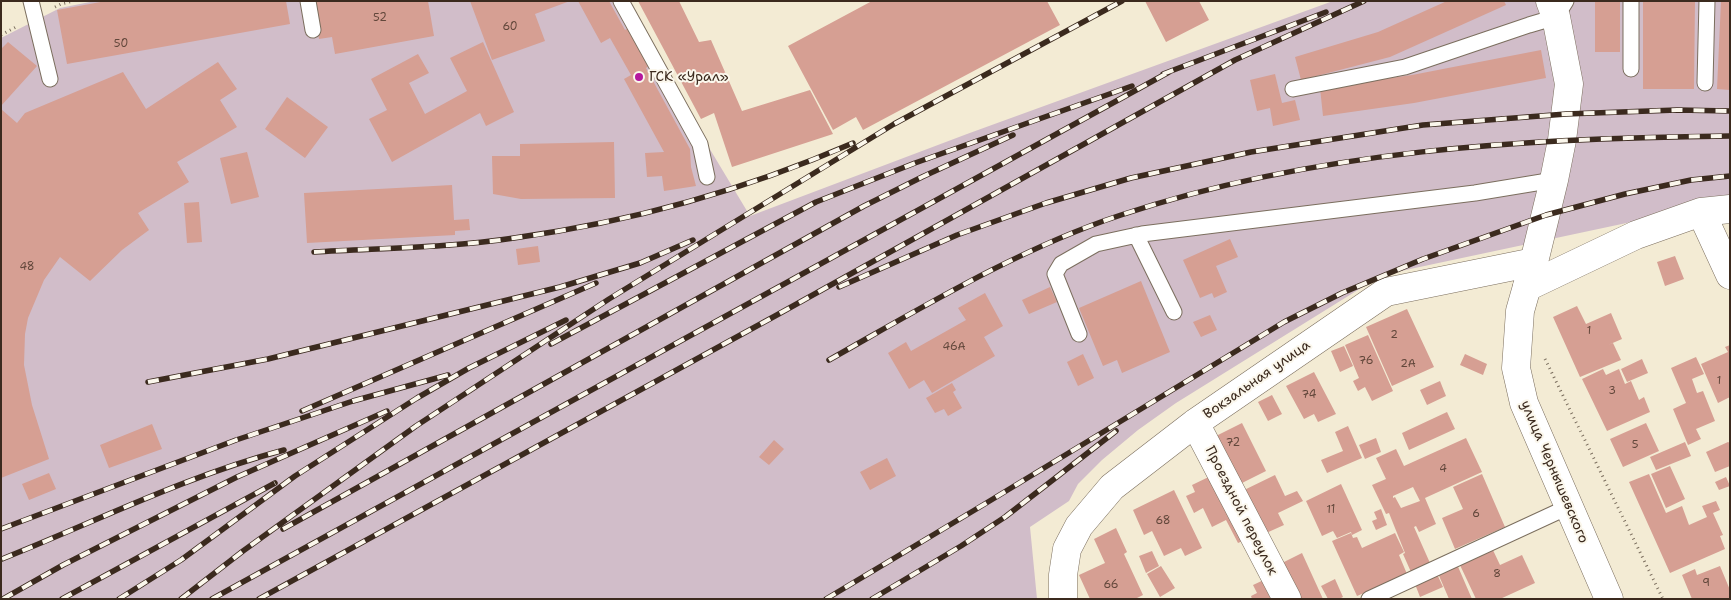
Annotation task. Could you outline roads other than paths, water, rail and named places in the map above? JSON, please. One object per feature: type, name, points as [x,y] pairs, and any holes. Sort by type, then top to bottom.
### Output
[{"type":"street","name":"улица Чернышевского","points":[[1557,6],[1569,84],[1562,140],[1554,180],[1527,287],[1516,368],[1524,403],[1609,599]]},
{"type":"street","name":"Вокзальная улица","points":[[1063,599],[1063,575],[1067,549],[1079,526],[1112,487],[1195,422],[1386,292],[1527,287],[1636,235],[1701,212],[1730,208]]},
{"type":"street","points":[[1701,212],[1730,275]]},
{"type":"street","name":"Проездной переулок","points":[[1195,422],[1287,599]]},
{"type":"lane","points":[[30,1],[50,79]]},
{"type":"lane","points":[[308,1],[313,30]]},
{"type":"lane","points":[[621,1],[700,144],[707,177]]},
{"type":"lane","points":[[1631,1],[1631,69]]},
{"type":"lane","points":[[1705,83],[1707,1]]},
{"type":"lane","points":[[1293,89],[1405,67],[1529,24],[1557,6]]},
{"type":"lane","points":[[1079,334],[1055,274],[1061,264],[1096,244],[1136,235],[1475,193],[1554,180]]},
{"type":"lane","points":[[1136,235],[1174,312]]},
{"type":"lane","points":[[1369,599],[1568,507]]},
{"type":"railway","points":[[181,599],[243,551],[416,426],[609,299],[894,124],[1122,1]]},
{"type":"railway","points":[[259,599],[775,316],[1235,60],[1364,1]]},
{"type":"railway","points":[[1163,74],[1326,12]]},
{"type":"railway","points":[[212,599],[1169,72]]},
{"type":"railway","points":[[551,344],[816,202],[915,163],[1132,86]]},
{"type":"railway","points":[[839,287],[957,235],[1046,203],[1131,178],[1251,152],[1423,125],[1566,114],[1677,110],[1730,111]]},
{"type":"railway","points":[[283,529],[864,206],[1013,135]]},
{"type":"railway","points":[[829,360],[972,280],[1046,244],[1121,215],[1195,193],[1270,176],[1346,162],[1422,152],[1576,140],[1730,136]]},
{"type":"railway","points":[[314,252],[464,244],[514,238],[601,223],[686,202],[729,189],[812,160],[853,143]]},
{"type":"railway","points":[[826,599],[1284,322],[1342,293],[1423,259],[1546,215],[1625,194],[1691,180],[1730,176]]},
{"type":"railway","points":[[148,382],[268,359],[560,287],[640,263],[693,240]]},
{"type":"railway","points":[[302,411],[596,283]]},
{"type":"railway","points":[[119,599],[181,560],[295,476],[417,398],[469,368],[566,320]]},
{"type":"railway","points":[[1,529],[236,440],[353,401],[448,375]]},
{"type":"railway","points":[[3,599],[63,565],[237,477],[387,411]]},
{"type":"railway","points":[[872,599],[961,546],[1005,517],[1116,431]]},
{"type":"railway","points":[[2,559],[176,486],[284,450]]},
{"type":"railway","points":[[62,599],[275,483]]},
{"type":"place","name":"ГСК «Урал»","points":[[639,77]]}]
